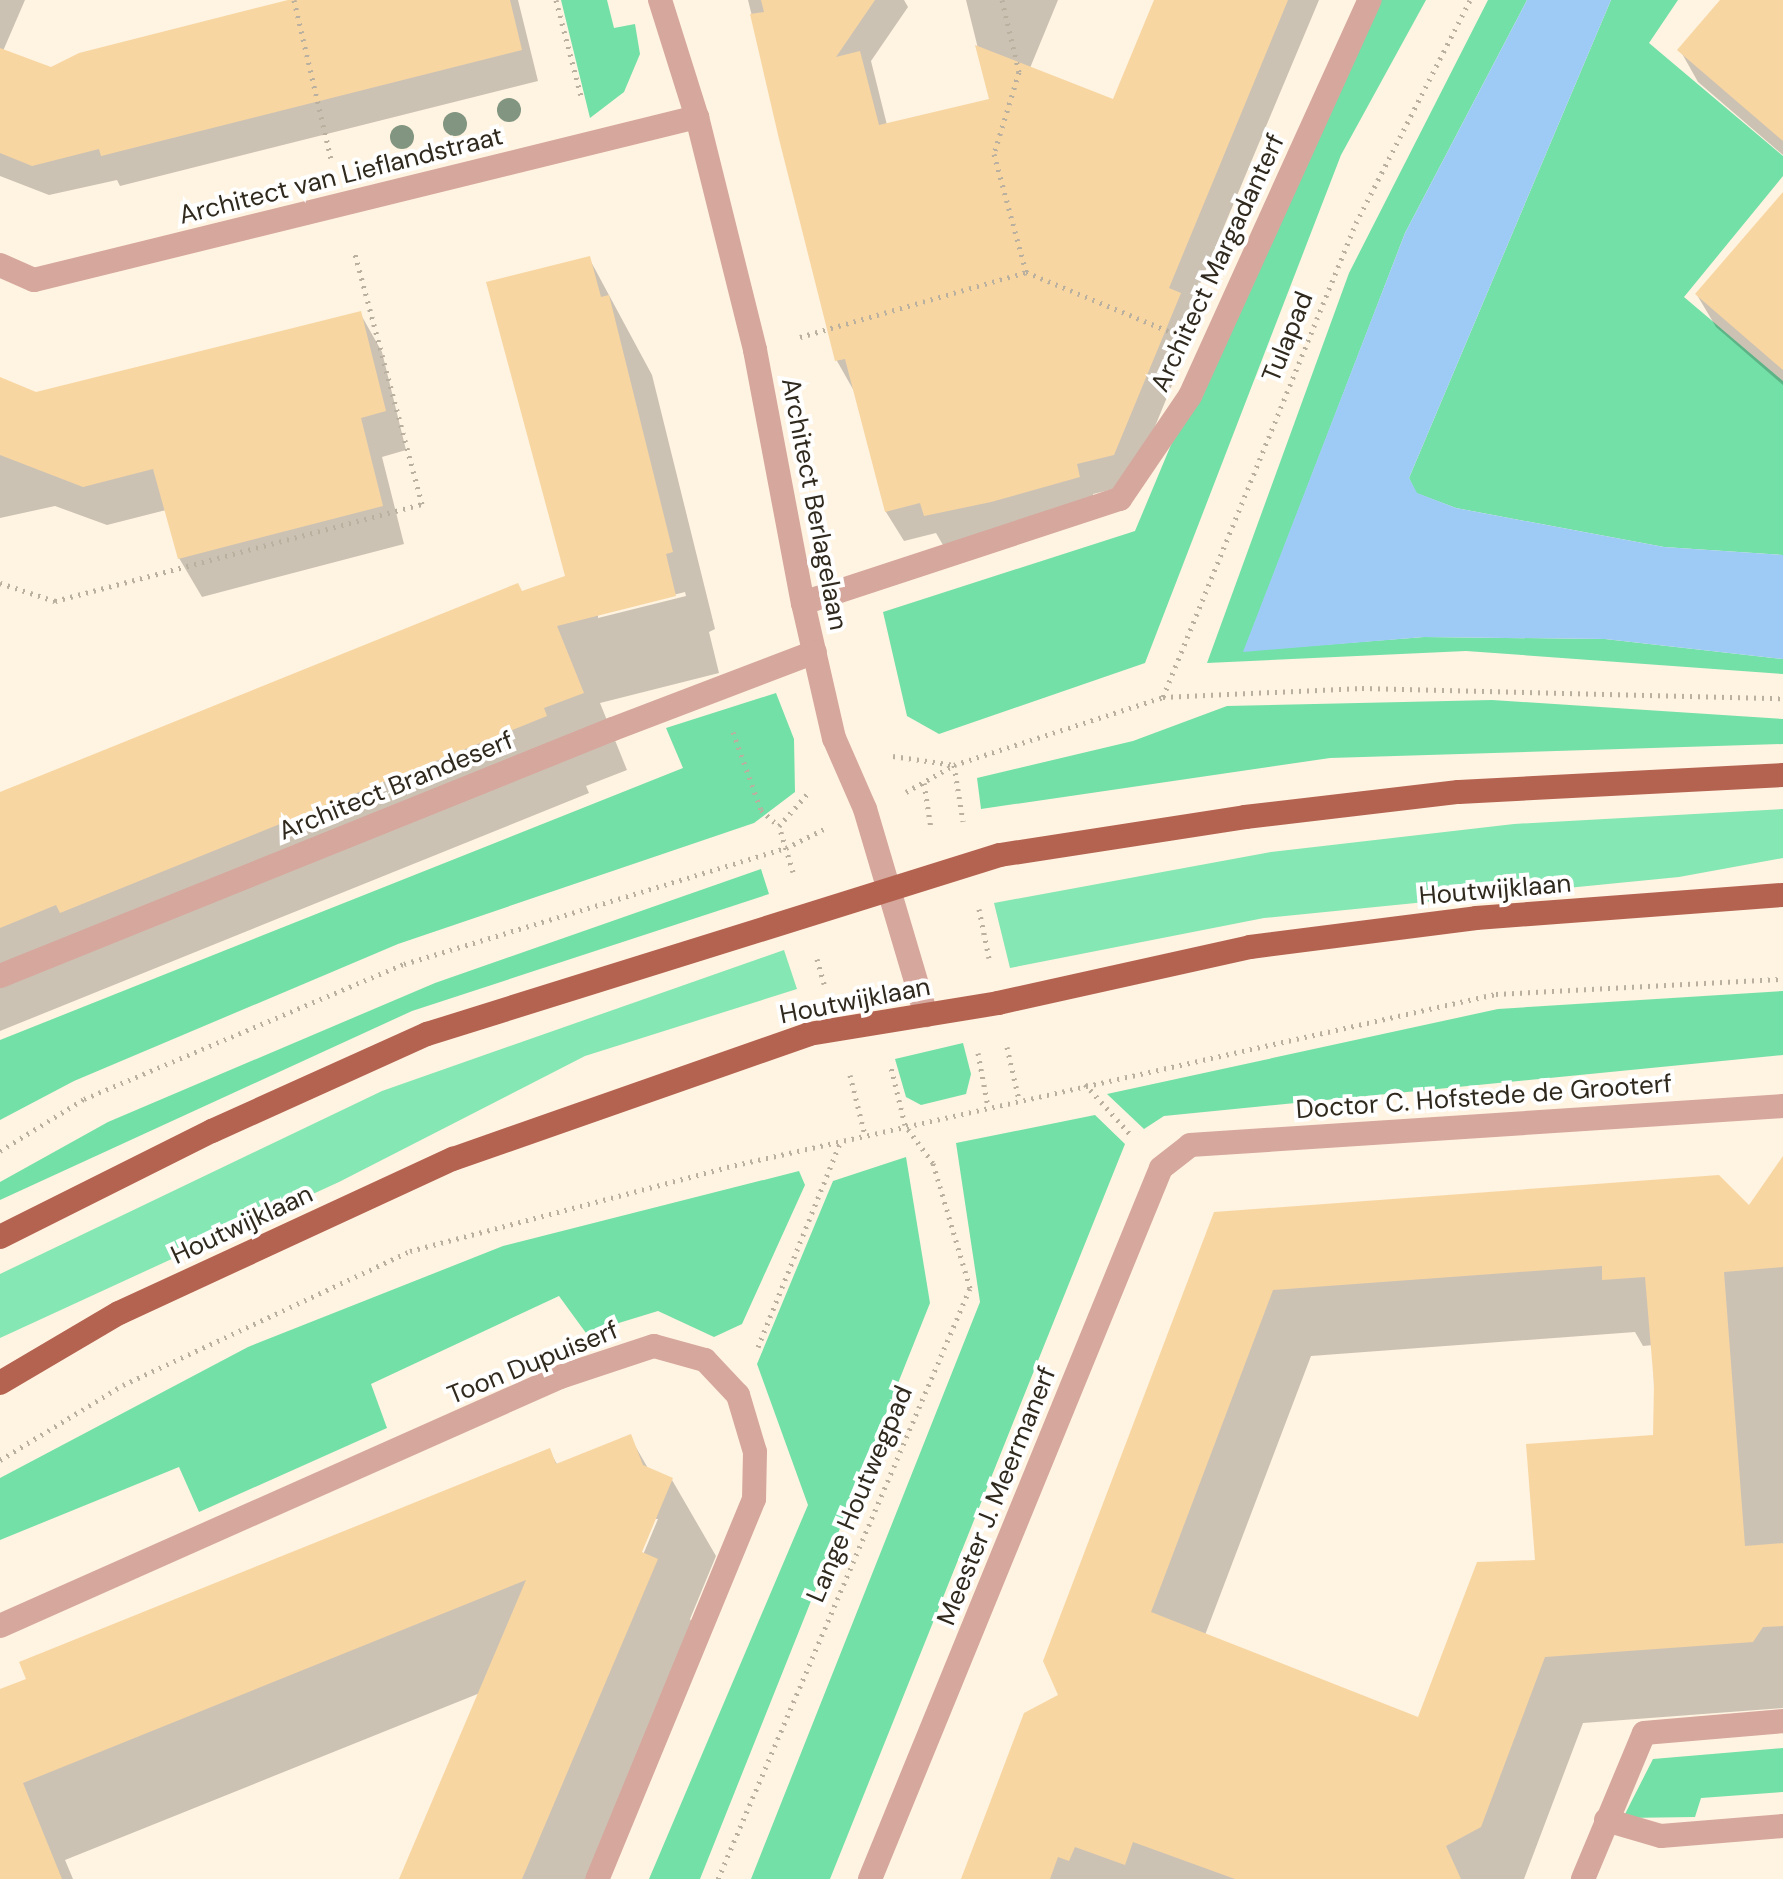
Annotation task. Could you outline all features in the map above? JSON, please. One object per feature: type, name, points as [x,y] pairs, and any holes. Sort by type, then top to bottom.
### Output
[{"type":"main road","points":[[0,1237],[212,1131],[427,1034],[1000,855],[1245,817],[1459,792],[1783,775]]},
{"type":"main road","name":"Houtwijklaan","points":[[0,1383],[119,1313],[453,1159],[809,1034],[998,1003],[1250,947],[1476,918],[1783,895]]},
{"type":"street","name":"Architect Berlagelaan","points":[[660,0],[697,117],[755,350],[803,603],[834,738],[865,809],[926,1015]]},
{"type":"street","name":"Architect Margadanterf","points":[[803,603],[1120,499],[1190,396],[1370,0]]},
{"type":"street","name":"Architect van Lieflandstraat","points":[[0,265],[34,280],[697,117]]},
{"type":"street","name":"Architect Brandeserf","points":[[0,976],[815,652]]},
{"type":"street","name":"Doctor C. Hofstede de Grooterf","points":[[1190,1145],[1783,1106]]},
{"type":"street","name":"Meester J. Meermanerf","points":[[870,1879],[1161,1168],[1190,1145]]},
{"type":"street","name":"Toon Dupuiserf","points":[[0,1626],[560,1377],[654,1346],[705,1360],[738,1395],[755,1452],[754,1499],[597,1879]]},
{"type":"street","points":[[1583,1879],[1644,1733],[1783,1721]]},
{"type":"street","points":[[1606,1820],[1661,1836],[1783,1826]]},
{"type":"path","points":[[0,583],[55,601],[422,504],[342,204],[294,0]]},
{"type":"path","points":[[556,0],[593,142]]},
{"type":"path","points":[[1002,0],[1019,72],[994,154],[1026,272]]},
{"type":"path","name":"Tulapad","points":[[1163,697],[1356,223],[1470,0]]},
{"type":"path","points":[[755,350],[1026,272],[1212,349]]},
{"type":"path","points":[[924,783],[954,765],[1163,697],[1362,688],[1783,698]]},
{"type":"path","points":[[718,689],[761,810],[779,826]]},
{"type":"path","points":[[0,1151],[84,1099],[404,964],[786,848]]},
{"type":"path","points":[[0,1460],[123,1385],[410,1251],[727,1167],[839,1144],[905,1125],[1085,1084],[1496,994],[1783,979]]},
{"type":"path","points":[[1085,1084],[1161,1168]]},
{"type":"path","name":"Lange Houtwegpad","points":[[718,1879],[970,1288],[933,1163],[905,1125]]},
{"type":"path","points":[[738,1395],[839,1144]]},
{"type":"green space","points":[[561,0],[607,0],[614,28],[635,24],[640,54],[624,92],[590,118]]},
{"type":"green space","points":[[1357,0],[1426,0],[1341,155],[1145,663],[939,734],[907,716],[883,612],[1135,531]]},
{"type":"green space","points":[[1488,0],[1527,0],[1405,233],[1244,651],[1424,637],[1605,639],[1783,659],[1783,674],[1466,651],[1207,663],[1349,273]]},
{"type":"green space","points":[[1611,0],[1678,0],[1649,43],[1783,156],[1783,176],[1684,297],[1783,381],[1783,555],[1664,547],[1456,508],[1416,493],[1409,478]]},
{"type":"green space","points":[[776,693],[794,739],[795,792],[754,823],[398,944],[74,1081],[0,1120],[0,1040],[683,768],[666,728]]},
{"type":"green space","points":[[1492,700],[1783,719],[1783,744],[1330,758],[981,809],[977,778],[1133,741],[1227,706]]},
{"type":"green space","points":[[1783,809],[1783,858],[1679,877],[1264,918],[1010,968],[994,903],[1271,852],[1514,824]]},
{"type":"green space","points":[[761,869],[769,894],[412,1011],[0,1200],[0,1182],[108,1122],[435,983]]},
{"type":"green space","points":[[784,950],[797,989],[585,1056],[339,1182],[0,1338],[0,1274],[382,1091]]},
{"type":"green space","points":[[1783,991],[1783,1055],[1164,1116],[1144,1129],[1107,1094],[1498,1009]]},
{"type":"green space","points":[[963,1043],[971,1074],[966,1094],[921,1105],[906,1097],[895,1059]]},
{"type":"green space","points":[[1095,1115],[1125,1144],[830,1879],[751,1879],[980,1302],[956,1143]]},
{"type":"green space","points":[[906,1157],[930,1303],[700,1879],[649,1879],[808,1505],[757,1364],[833,1181]]},
{"type":"green space","points":[[799,1171],[805,1185],[742,1324],[714,1337],[658,1311],[586,1333],[559,1296],[371,1384],[387,1428],[199,1512],[179,1467],[0,1540],[0,1478],[248,1347],[503,1246]]},
{"type":"green space","points":[[1783,1748],[1783,1792],[1701,1798],[1695,1817],[1623,1818],[1653,1759]]},
{"type":"water","points":[[1527,0],[1611,0],[1409,478],[1417,493],[1456,508],[1664,547],[1783,555],[1783,659],[1605,639],[1424,637],[1243,652],[1405,233]]},
{"type":"building","points":[[288,0],[510,0],[522,50],[101,156],[99,149],[32,166],[0,153],[0,48],[51,67],[79,53]]},
{"type":"building","points":[[761,0],[875,0],[836,57],[860,51],[879,125],[989,99],[975,45],[1113,99],[1154,0],[1288,0],[1169,288],[1181,293],[1114,455],[1077,464],[1080,477],[991,502],[924,516],[920,503],[885,512],[845,359],[835,361],[779,139],[750,14],[764,12]]},
{"type":"building","points":[[1720,0],[1783,0],[1783,141],[1677,50]]},
{"type":"building","points":[[1783,192],[1783,370],[1695,294]]},
{"type":"building","points":[[590,256],[601,297],[609,295],[673,552],[666,554],[676,596],[557,626],[584,693],[544,708],[547,716],[60,913],[56,905],[0,928],[0,792],[518,583],[522,591],[565,576],[486,282]]},
{"type":"building","points":[[361,311],[386,411],[361,418],[383,506],[178,559],[153,469],[83,487],[0,455],[0,377],[36,392]]},
{"type":"building","points":[[1783,1156],[1783,1267],[1724,1272],[1745,1546],[1783,1543],[1783,1626],[1763,1627],[1753,1642],[1545,1657],[1481,1827],[1446,1846],[1461,1879],[1235,1879],[1133,1842],[1125,1865],[1075,1847],[1069,1861],[1058,1857],[1050,1879],[961,1879],[1024,1713],[1058,1695],[1043,1661],[1214,1212],[1719,1175],[1749,1205]],"holes":[[[1602,1266],[1602,1280],[1645,1277],[1654,1384],[1653,1435],[1526,1444],[1535,1560],[1477,1562],[1418,1717],[1151,1612],[1273,1290]]]},
{"type":"building","points":[[631,1434],[643,1465],[673,1478],[642,1552],[658,1559],[522,1879],[399,1879],[526,1580],[23,1783],[62,1879],[0,1879],[0,1689],[26,1679],[19,1662],[550,1448],[556,1464]]}]
